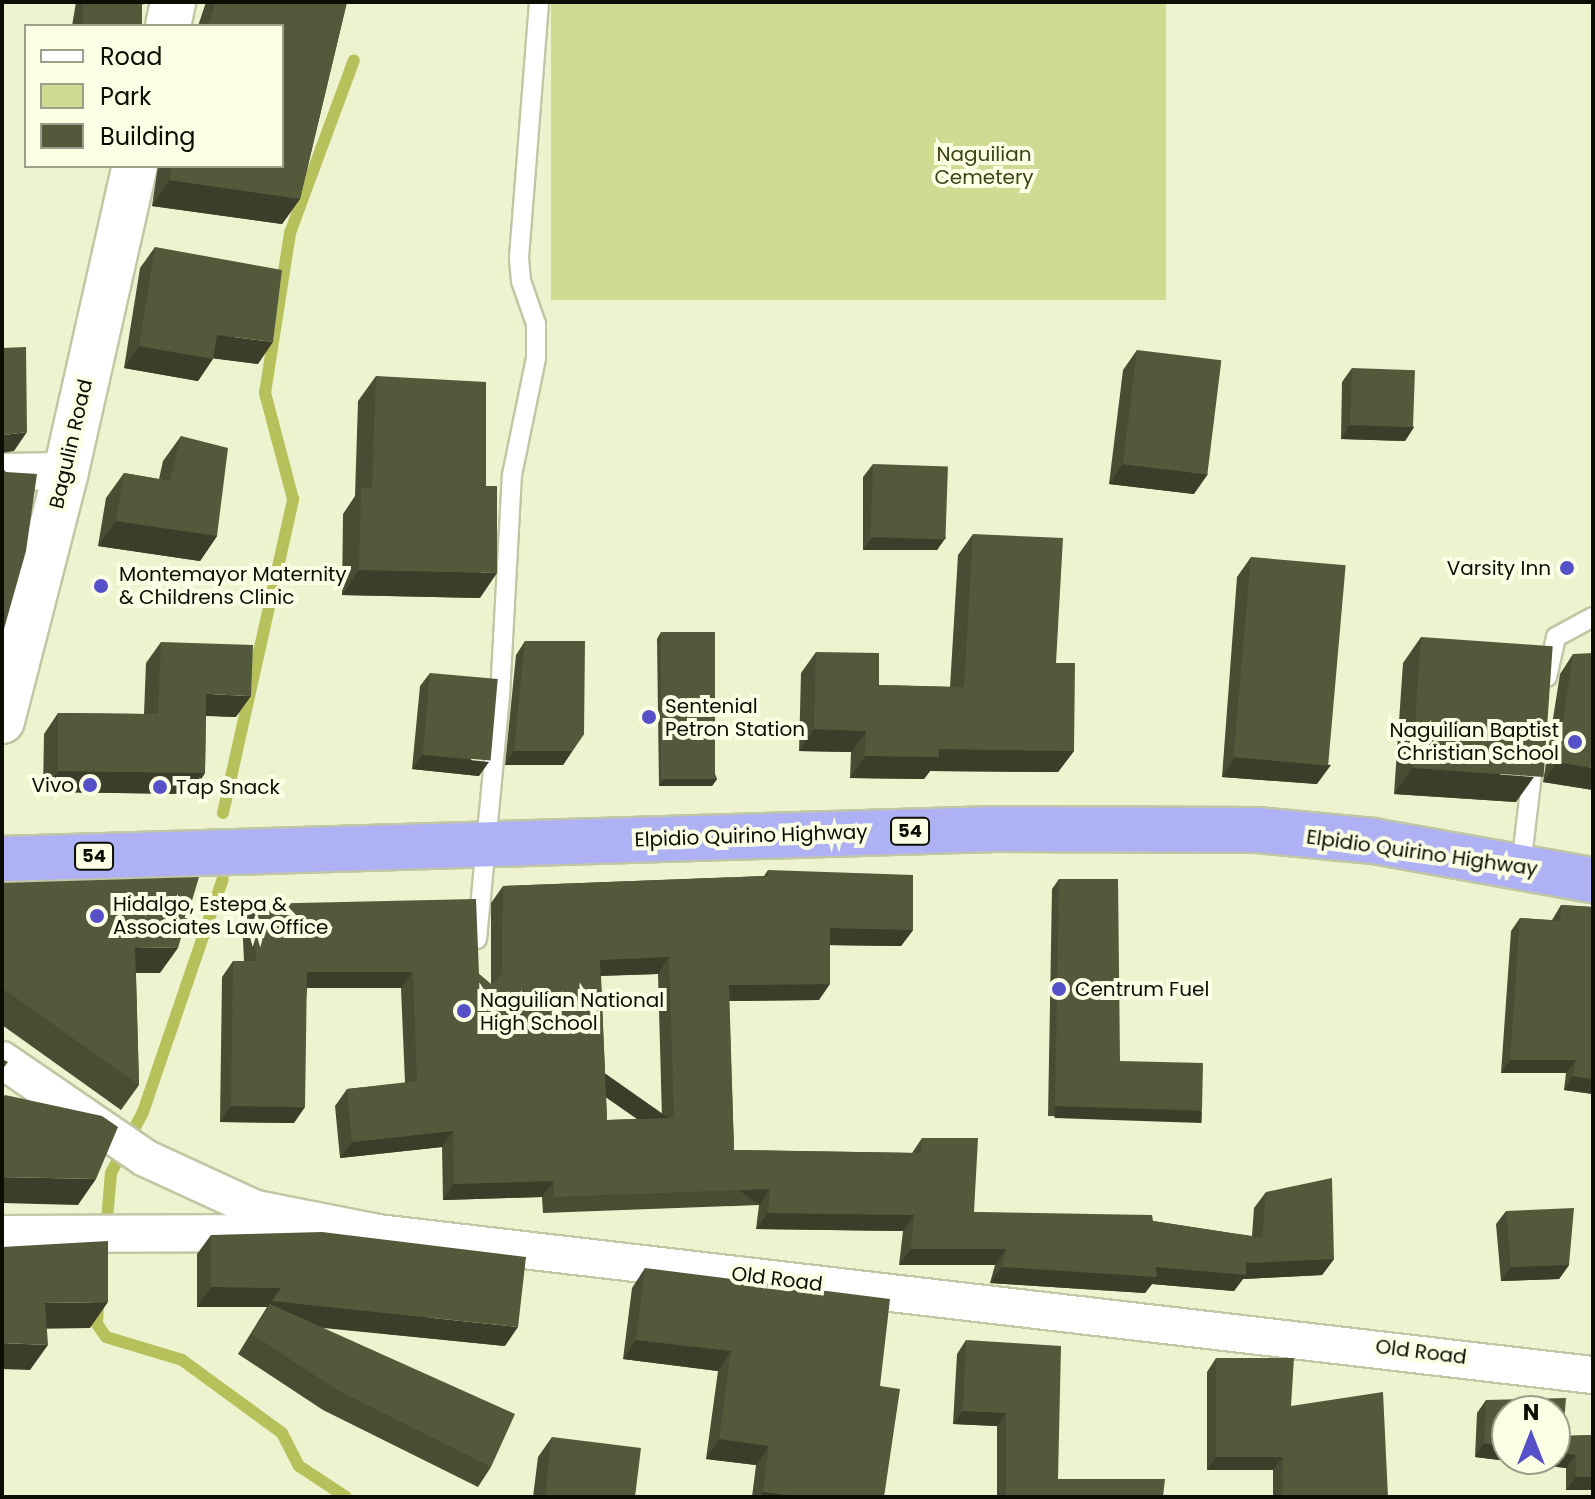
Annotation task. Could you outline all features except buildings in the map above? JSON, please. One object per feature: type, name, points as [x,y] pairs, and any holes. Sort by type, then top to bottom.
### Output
[{"type":"highway","name":"Elpidio Quirino Highway","points":[[2,859],[996,829],[1257,830],[1373,841],[1593,880]]},
{"type":"main road","points":[[168,24],[173,2]]},
{"type":"main road","name":"Bagulin Road","points":[[2,721],[66,471],[135,168]]},
{"type":"street","points":[[2,472],[66,471]]},
{"type":"street","name":"Old Road","points":[[2,1060],[145,1158],[256,1209],[378,1233],[1593,1375]]},
{"type":"street","points":[[2,1234],[378,1233]]},
{"type":"lane","points":[[478,961],[476,920],[486,846],[512,475],[536,358],[536,324],[521,281],[519,257],[539,2]]},
{"type":"lane","points":[[1541,701],[1556,637],[1593,617]]},
{"type":"lane","points":[[1521,866],[1538,731]]},
{"type":"green space","name":"Naguilian Cemetery","points":[[551,2],[1166,2],[1166,300],[551,300]]},
{"type":"waterway","points":[[223,813],[293,499],[265,393],[290,233],[354,60]]},
{"type":"waterway","points":[[106,1230],[111,1173],[143,1112],[223,879]]},
{"type":"waterway","points":[[98,1304],[97,1324],[106,1337],[182,1360],[282,1433],[299,1466],[346,1497]]},
{"type":"place","name":"Varsity Inn","points":[[1567,568]]},
{"type":"place","name":"Montemayor Maternity & Childrens Clinic","points":[[101,586]]},
{"type":"place","name":"Sentenial Petron Station","points":[[649,717]]},
{"type":"place","name":"Naguilian Baptist Christian School","points":[[1575,742]]},
{"type":"place","name":"Vivo","points":[[90,785]]},
{"type":"place","name":"Tap Snack","points":[[160,787]]},
{"type":"place","name":"Hidalgo, Estepa & Associates Law Office","points":[[97,916]]},
{"type":"place","name":"Centrum Fuel","points":[[1059,989]]},
{"type":"place","name":"Naguilian National High School","points":[[464,1011]]}]
